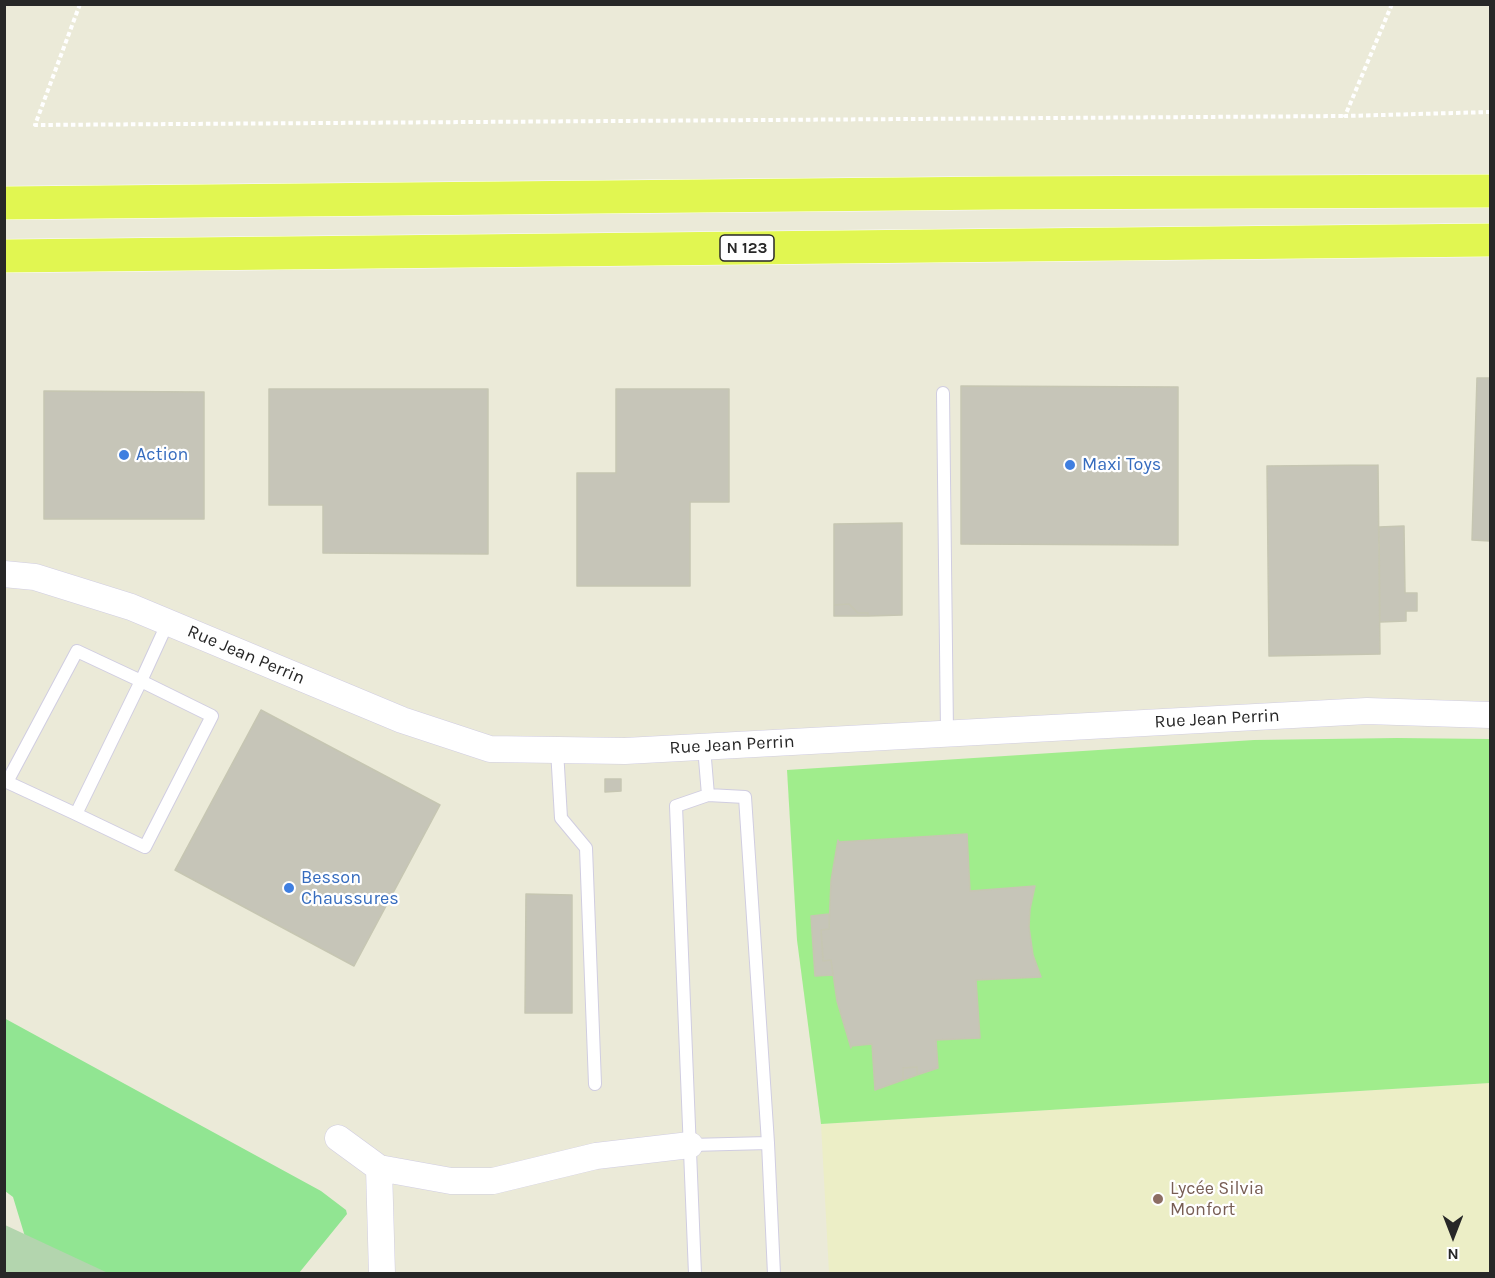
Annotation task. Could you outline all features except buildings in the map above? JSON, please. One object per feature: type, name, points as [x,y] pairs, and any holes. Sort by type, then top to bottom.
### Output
[{"type":"main road","points":[[4,204],[987,193],[1491,191]]},
{"type":"main road","name":"N 123","points":[[4,256],[1491,240]]},
{"type":"street","name":"Rue Jean Perrin","points":[[4,574],[35,577],[130,607],[402,720],[490,749],[625,751],[1367,711],[1491,715]]},
{"type":"street","points":[[338,1138],[379,1168],[451,1181],[493,1181],[596,1156],[690,1145]]},
{"type":"street","points":[[379,1168],[382,1274]]},
{"type":"lane","points":[[943,393],[947,733]]},
{"type":"lane","points":[[76,814],[168,622]]},
{"type":"lane","points":[[77,651],[141,681],[212,716],[145,847],[8,782],[77,651]]},
{"type":"lane","points":[[704,747],[708,795]]},
{"type":"lane","points":[[557,750],[561,818],[586,848],[595,1084]]},
{"type":"lane","points":[[695,1274],[676,806],[708,795],[745,797],[768,1143],[774,1274]]},
{"type":"lane","points":[[690,1145],[768,1143]]},
{"type":"path","points":[[81,4],[35,125],[1345,116],[1491,112]]},
{"type":"path","points":[[1345,116],[1392,4]]},
{"type":"shaded area","name":"Lycée Silvia Monfort","points":[[1490,1083],[1490,1273],[829,1273],[821,1124]]},
{"type":"shaded area","points":[[5,1225],[108,1273],[5,1273]]},
{"type":"green space","points":[[1490,739],[1490,1083],[821,1124],[797,940],[787,770],[1254,740]]},
{"type":"green space","points":[[4,1018],[321,1191],[346,1210],[347,1214],[299,1273],[36,1273],[13,1197],[5,1191]]},
{"type":"place","name":"Action","points":[[124,455]]},
{"type":"place","name":"Maxi Toys","points":[[1070,465]]},
{"type":"place","name":"Besson Chaussures","points":[[289,888]]},
{"type":"place","name":"Lycée Silvia Monfort","points":[[1158,1199]]}]
